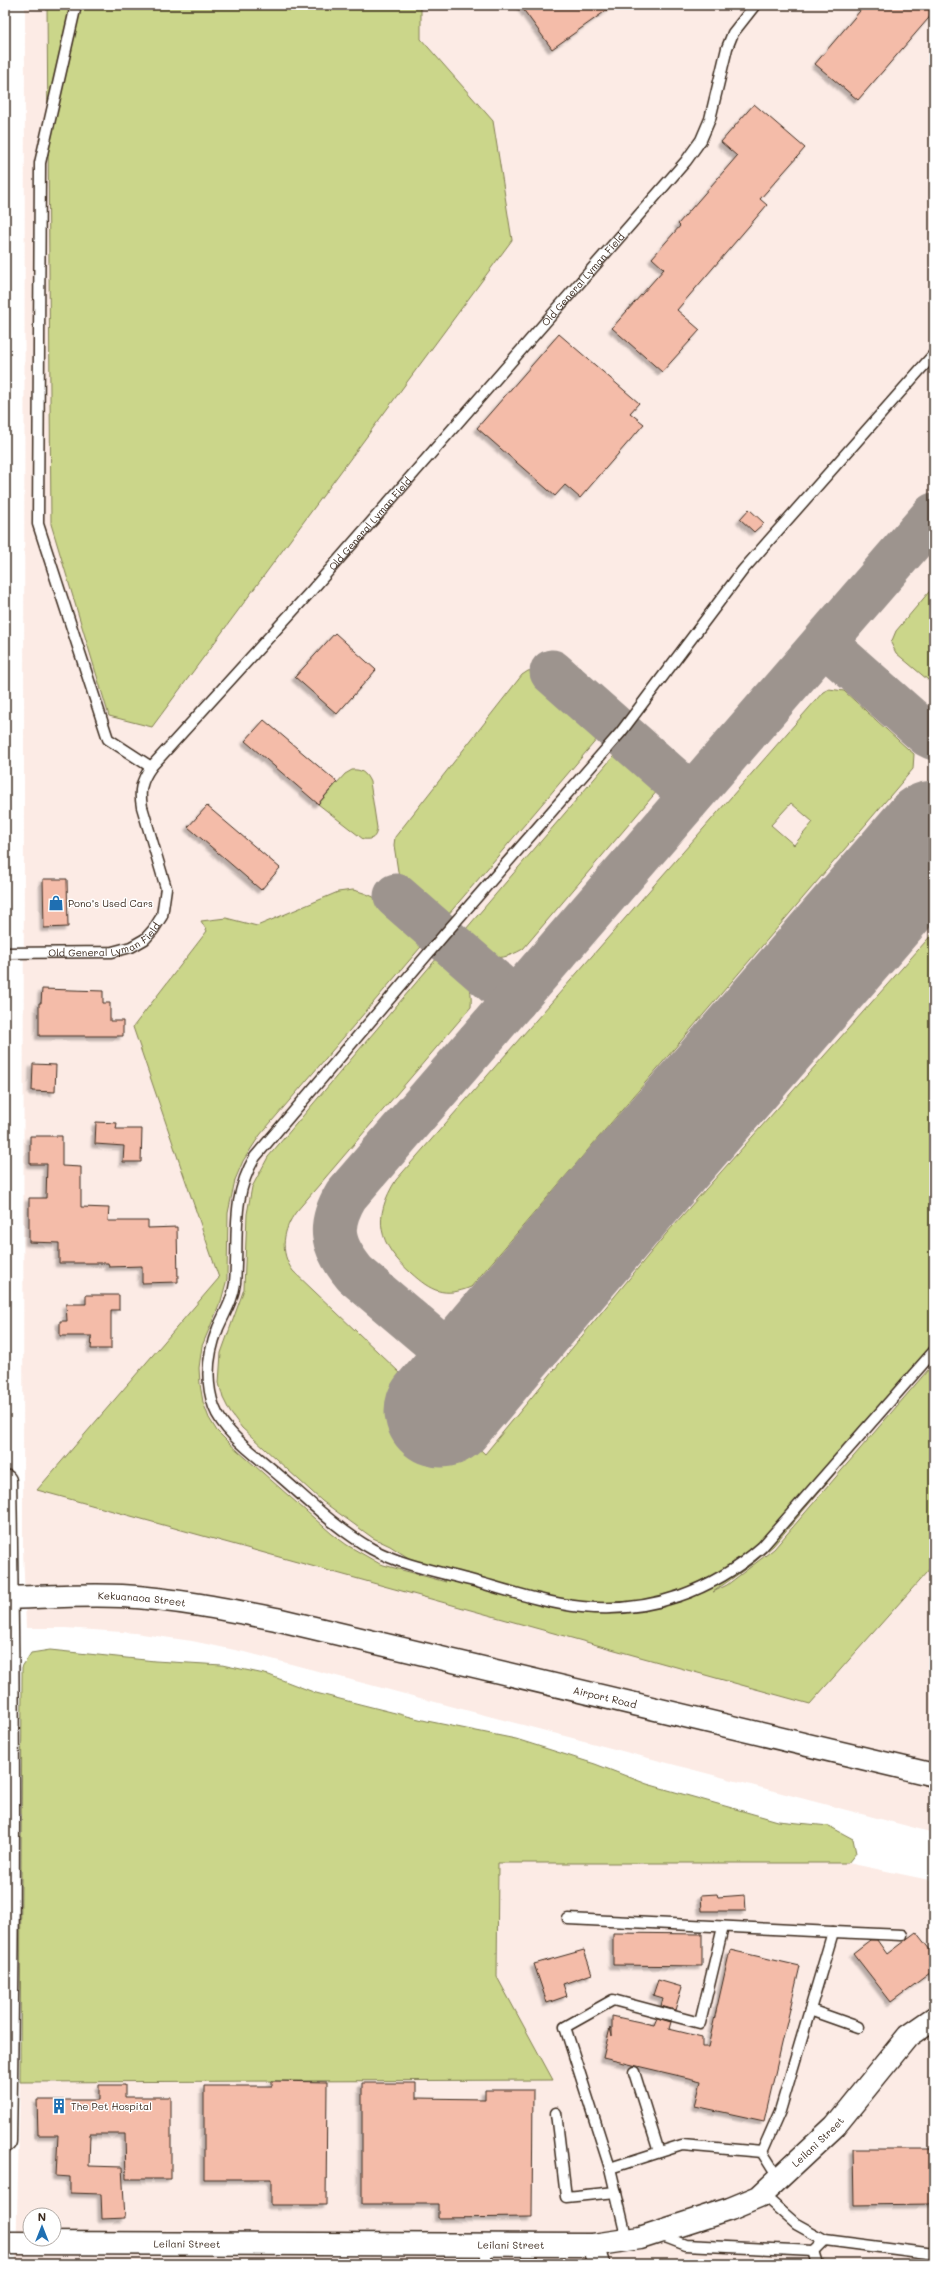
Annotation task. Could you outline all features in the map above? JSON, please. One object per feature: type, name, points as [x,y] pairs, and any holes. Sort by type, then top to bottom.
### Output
[{"type":"main road","points":[[5,1481],[9,1951],[5,2141]]},
{"type":"main road","name":"Kekuanaoa Street","points":[[6,1598],[129,1597],[168,1600],[276,1619]]},
{"type":"main road","name":"Airport Road","points":[[276,1619],[934,1775]]},
{"type":"main road","name":"Leilani Street","points":[[5,2243],[486,2255],[596,2255],[627,2240],[656,2233],[730,2209],[762,2194],[835,2126],[908,2036],[934,2018]]},
{"type":"lane","points":[[76,5],[40,163],[38,524],[108,739],[151,767]]},
{"type":"lane","name":"Old General Lyman Field","points":[[5,953],[112,952],[131,947],[145,939],[153,930],[162,916],[166,888],[142,807],[140,794],[142,780],[151,767],[317,584],[686,161],[701,140],[710,119],[727,48],[733,33],[755,5]]},
{"type":"lane","points":[[934,354],[743,570],[621,732],[427,954],[255,1157],[245,1174],[239,1195],[235,1285],[232,1301],[218,1329],[213,1344],[209,1376],[215,1408],[228,1429],[328,1518],[373,1549],[398,1561],[558,1604],[611,1608],[646,1605],[681,1596],[721,1578],[745,1562],[762,1547],[934,1351]]},
{"type":"lane","points":[[568,1919],[902,1935]]},
{"type":"lane","points":[[627,2240],[610,2168],[565,2027],[613,2000],[700,2024],[723,1927]]},
{"type":"lane","points":[[762,2152],[780,2111],[833,1932]]},
{"type":"lane","points":[[810,2010],[858,2027]]},
{"type":"lane","points":[[634,2072],[659,2152]]},
{"type":"lane","points":[[556,2113],[566,2197],[616,2192]]},
{"type":"lane","points":[[610,2168],[682,2145],[762,2152]]},
{"type":"lane","points":[[762,2152],[779,2179]]},
{"type":"lane","points":[[762,2194],[796,2224],[825,2240],[934,2254]]},
{"type":"lane","points":[[656,2233],[685,2245],[814,2251],[825,2240]]},
{"type":"lane","points":[[814,2251],[818,2264]]},
{"type":"shaded area","points":[[25,5],[934,5],[934,1833],[249,1653],[192,1641],[135,1633],[65,1628],[26,1628],[23,1549]]},
{"type":"shaded area","points":[[498,1863],[848,1863],[934,1881],[934,2264],[16,2264],[20,2082],[552,2080],[497,1977]]},
{"type":"green space","points":[[47,5],[421,5],[421,39],[493,121],[512,240],[152,727],[109,716],[51,524]]},
{"type":"green space","points":[[934,586],[934,685],[896,653],[891,643],[896,631]]},
{"type":"green space","points":[[534,670],[598,738],[442,922],[415,899],[399,878],[394,845],[395,837],[522,675],[528,671]]},
{"type":"green space","points":[[829,689],[844,691],[914,754],[913,769],[471,1287],[453,1292],[445,1292],[438,1291],[425,1284],[400,1262],[391,1252],[385,1241],[381,1218],[388,1194],[396,1180],[823,692]],"holes":[[[791,803],[813,822],[794,845],[771,825]]]},
{"type":"green space","points":[[618,751],[656,785],[658,790],[523,949],[504,957],[496,958],[488,956],[475,949],[460,936]]},
{"type":"green space","points":[[352,770],[363,772],[370,782],[377,828],[375,836],[371,839],[363,839],[318,804],[345,774]]},
{"type":"green space","points":[[353,890],[365,893],[385,903],[426,941],[260,1135],[243,1161],[235,1180],[228,1213],[227,1279],[221,1301],[202,1346],[199,1368],[200,1384],[203,1402],[209,1418],[217,1431],[332,1534],[347,1545],[380,1564],[446,1582],[390,1546],[373,1538],[322,1501],[242,1428],[230,1412],[223,1398],[219,1383],[221,1353],[244,1289],[247,1214],[252,1187],[268,1157],[443,951],[465,974],[470,988],[471,1007],[296,1212],[288,1226],[284,1241],[284,1248],[293,1271],[485,1454],[666,1234],[934,932],[934,1357],[773,1546],[751,1565],[713,1592],[727,1585],[774,1549],[934,1363],[934,1564],[810,1704],[37,1490],[219,1278],[133,1027],[207,931],[201,921],[226,918],[257,926],[338,892]]},
{"type":"green space","points":[[50,1650],[155,1661],[222,1665],[269,1675],[316,1693],[427,1721],[516,1739],[595,1764],[647,1784],[778,1821],[829,1826],[853,1839],[856,1853],[848,1863],[498,1863],[497,1977],[553,2080],[20,2082],[22,1667],[31,1653]]},
{"type":"building","points":[[520,5],[614,5],[552,49]]},
{"type":"building","points":[[865,5],[934,5],[934,12],[858,100],[815,64]]},
{"type":"building","points":[[754,104],[805,148],[760,199],[767,205],[677,310],[700,330],[662,372],[612,328],[664,269],[652,258],[680,226],[678,224],[737,156],[721,142]]},
{"type":"building","points":[[559,334],[639,403],[630,413],[644,424],[580,498],[565,485],[555,496],[477,428]]},
{"type":"building","points":[[749,509],[764,523],[754,532],[740,519]]},
{"type":"building","points":[[335,633],[376,670],[337,714],[295,677]]},
{"type":"building","points":[[264,720],[337,782],[318,804],[245,741]]},
{"type":"building","points":[[207,806],[280,868],[261,890],[188,827]]},
{"type":"building","name":"Pono’s Used Cars","points":[[43,879],[67,879],[68,927],[44,928]]},
{"type":"building","points":[[42,989],[103,991],[103,1003],[110,1003],[110,1021],[123,1021],[123,1036],[39,1036],[39,1003],[41,1003]]},
{"type":"building","points":[[33,1064],[56,1065],[55,1092],[32,1091]]},
{"type":"building","points":[[96,1122],[117,1123],[116,1129],[142,1129],[141,1162],[123,1162],[124,1146],[95,1144]]},
{"type":"building","points":[[30,1136],[62,1136],[62,1166],[81,1167],[81,1207],[109,1208],[108,1221],[148,1221],[148,1228],[177,1227],[178,1282],[142,1283],[142,1266],[109,1267],[108,1263],[59,1263],[59,1243],[29,1242],[29,1198],[46,1198],[47,1164],[30,1164]]},
{"type":"building","points":[[86,1295],[119,1295],[119,1310],[111,1310],[111,1349],[91,1349],[92,1336],[60,1336],[60,1321],[67,1321],[66,1304],[86,1304]]},
{"type":"building","points":[[717,1894],[718,1897],[745,1895],[746,1911],[702,1911],[701,1895]]},
{"type":"building","points":[[916,1932],[934,1955],[934,1970],[891,2002],[853,1953],[870,1940],[877,1940],[887,1954]]},
{"type":"building","points":[[613,1933],[702,1934],[702,1966],[613,1965]]},
{"type":"building","points":[[584,1950],[592,1974],[563,1984],[567,1996],[547,2003],[534,1964]]},
{"type":"building","points":[[730,1950],[800,1966],[764,2121],[695,2106],[701,2081],[603,2058],[610,2028],[612,2036],[612,2016],[654,2025],[657,2018],[671,2022],[669,2029],[702,2037],[702,2047],[708,2047]]},
{"type":"building","points":[[658,1980],[682,1987],[675,2010],[661,2006],[663,1998],[653,1995]]},
{"type":"building","points":[[272,2081],[327,2082],[326,2205],[271,2205],[271,2179],[204,2179],[204,2086],[272,2086]]},
{"type":"building","points":[[362,2083],[416,2083],[416,2098],[485,2099],[485,2090],[533,2090],[532,2217],[438,2218],[438,2204],[362,2204]]},
{"type":"building","points":[[99,2085],[125,2085],[125,2097],[171,2097],[171,2179],[126,2179],[125,2134],[90,2134],[89,2166],[122,2167],[125,2218],[102,2219],[101,2194],[70,2193],[70,2177],[56,2176],[58,2135],[38,2135],[37,2100],[99,2100]]},
{"type":"building","points":[[853,2149],[934,2149],[934,2204],[854,2205]]},
{"type":"taxiway","points":[[473,1374],[355,1274],[347,1264],[337,1245],[335,1236],[334,1227],[340,1206],[346,1195],[934,515]]},
{"type":"taxiway","points":[[824,643],[928,735],[934,738]]},
{"type":"taxiway","points":[[552,672],[691,795]]},
{"type":"taxiway","points":[[929,843],[934,833]]},
{"type":"taxiway","points":[[396,896],[515,1000]]},
{"type":"runway","points":[[441,1411],[622,1197],[934,837]]},
{"type":"place","name":"Pono’s Used Cars","points":[[56,903]]},
{"type":"place","name":"The Pet Hospital","points":[[59,2106]]}]
